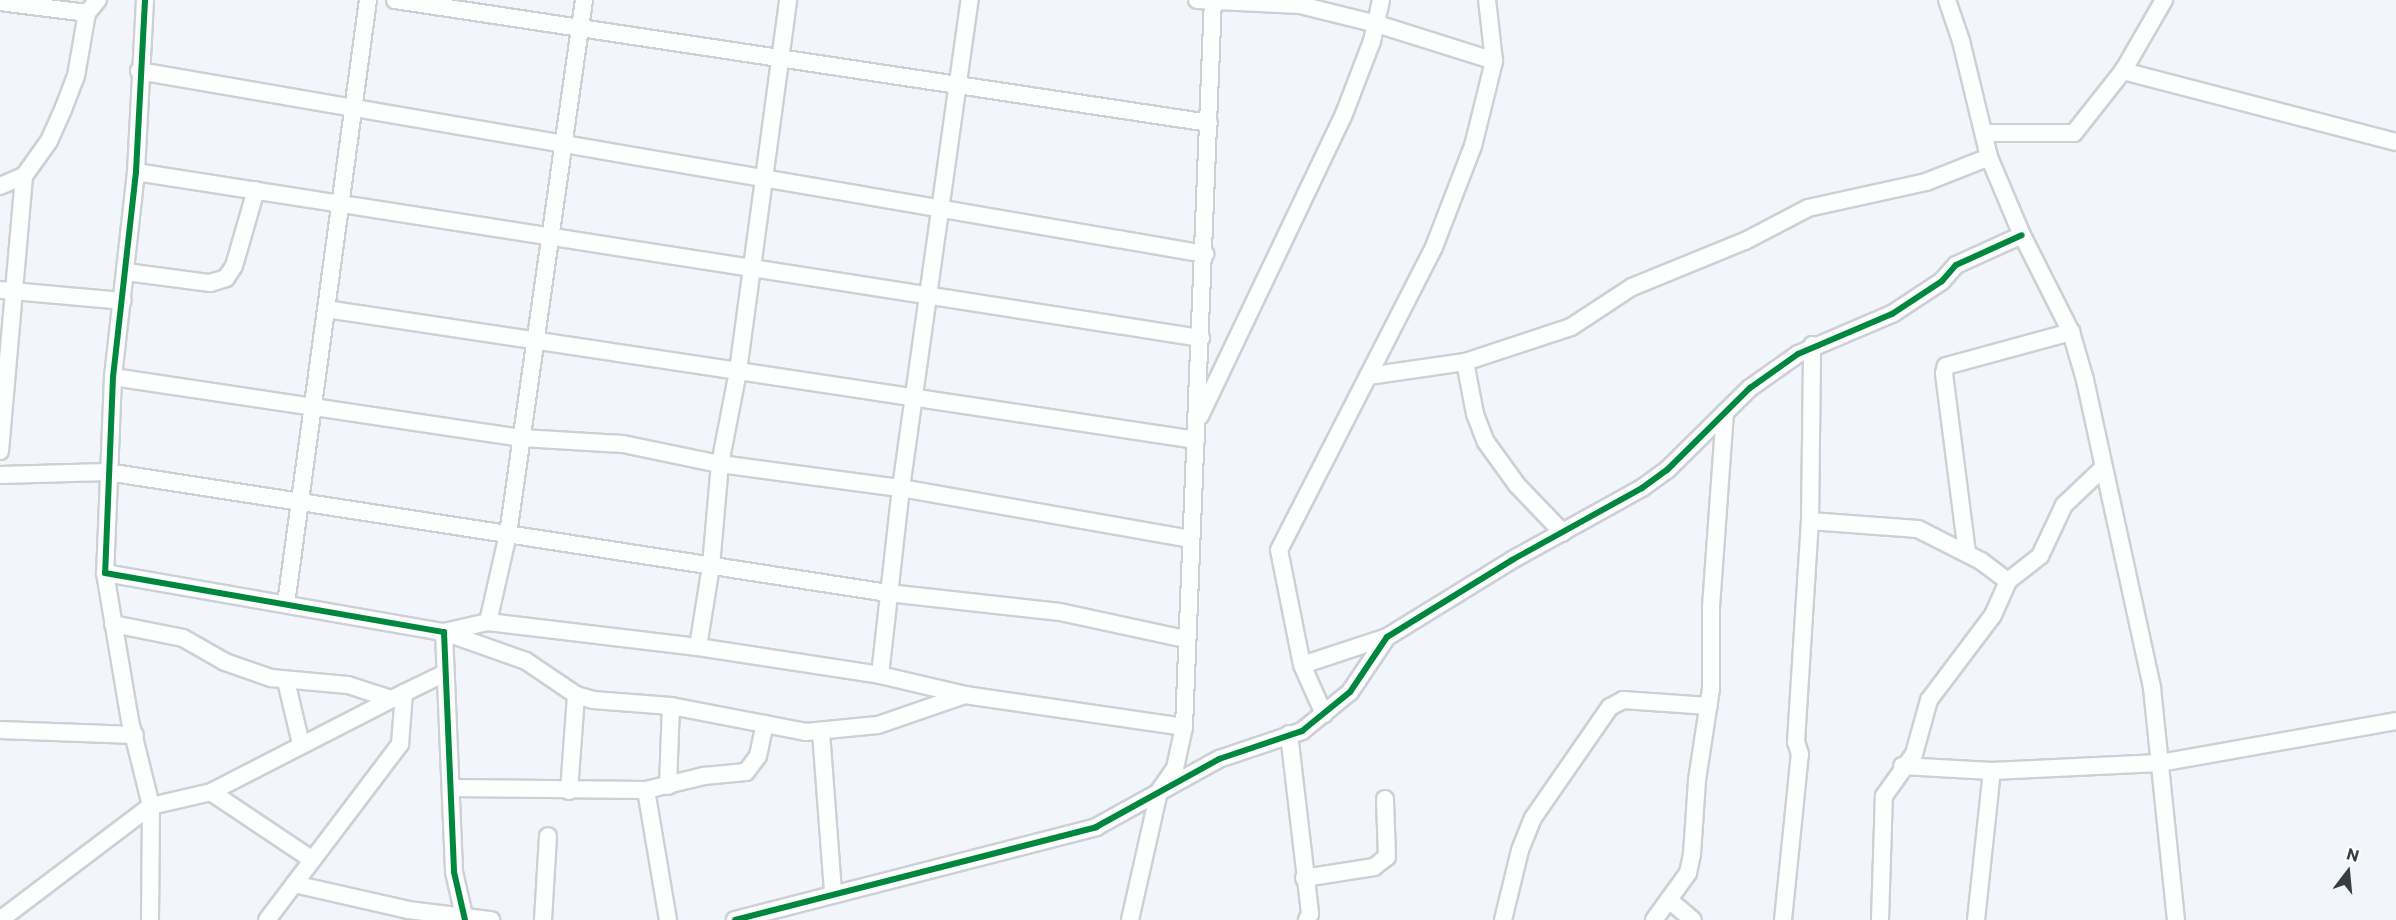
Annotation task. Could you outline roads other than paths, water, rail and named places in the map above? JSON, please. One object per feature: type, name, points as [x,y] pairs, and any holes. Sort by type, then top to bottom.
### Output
[{"type":"street","points":[[0,451],[7,290],[24,176],[49,141],[76,76],[87,13],[98,0]]},
{"type":"street","points":[[145,0],[139,71],[136,172],[113,377],[107,472],[105,573],[113,624],[151,806],[150,920]]},
{"type":"street","points":[[286,604],[368,0]]},
{"type":"street","points":[[395,0],[1209,123]]},
{"type":"street","points":[[488,622],[508,534],[584,0]]},
{"type":"street","points":[[698,647],[711,566],[720,464],[738,371],[788,0]]},
{"type":"street","points":[[880,675],[901,488],[970,0]]},
{"type":"street","points":[[1196,431],[1301,211],[1344,114],[1377,24],[1381,0]]},
{"type":"street","points":[[1324,714],[1302,665],[1279,550],[1434,248],[1473,146],[1494,60],[1487,0]]},
{"type":"street","points":[[1947,0],[1989,157],[2022,235],[2071,332],[2085,380],[2148,666],[2176,920]]},
{"type":"street","points":[[1984,133],[2074,133],[2123,71],[2164,0]]},
{"type":"street","points":[[1130,920],[1159,791],[1175,768],[1185,727],[1185,639],[1205,254],[1209,123],[1208,1],[1300,5],[1377,24],[1494,60]]},
{"type":"street","points":[[0,2],[87,13]]},
{"type":"street","points":[[139,71],[1205,254]]},
{"type":"street","points":[[2123,71],[2396,142]]},
{"type":"street","points":[[1368,376],[1465,362],[1571,327],[1632,287],[1746,241],[1808,208],[1926,182],[1989,157]]},
{"type":"street","points":[[136,172],[1201,338]]},
{"type":"street","points":[[0,186],[24,176]]},
{"type":"street","points":[[126,272],[210,283],[226,278],[234,266],[256,190]]},
{"type":"street","points":[[1302,665],[1387,636],[1563,533],[1667,470],[1750,388],[1812,345],[1892,314],[1942,280],[1956,265],[2022,235]]},
{"type":"street","points":[[7,290],[123,301]]},
{"type":"street","points":[[326,309],[915,398],[1196,431]]},
{"type":"street","points":[[1967,553],[1944,373],[1946,366],[2071,332]]},
{"type":"street","points":[[1783,920],[1800,754],[1796,742],[1810,521],[1812,345]]},
{"type":"street","points":[[1465,362],[1475,414],[1486,442],[1517,485],[1563,533]]},
{"type":"street","points":[[113,377],[522,438],[623,444],[720,464],[901,488],[1191,540]]},
{"type":"street","points":[[1654,920],[1688,873],[1709,706],[1713,572],[1725,412]]},
{"type":"street","points":[[1880,920],[1884,796],[1902,766],[1918,746],[1929,700],[1993,615],[2008,581],[2040,556],[2064,505],[2103,468]]},
{"type":"street","points":[[0,475],[107,472],[888,593],[1060,612],[1185,639]]},
{"type":"street","points":[[1810,521],[1908,527],[1967,553],[2008,581]]},
{"type":"street","points":[[105,573],[444,632],[526,661],[576,695],[646,706],[671,706],[821,732],[878,725],[965,695]]},
{"type":"street","points":[[444,632],[488,622],[698,647],[880,675],[965,695],[1185,727]]},
{"type":"street","points":[[113,624],[183,638],[225,662],[286,681],[348,685],[398,696]]},
{"type":"street","points":[[444,632],[454,872],[464,919]]},
{"type":"street","points":[[735,920],[1096,827],[1219,759],[1302,730],[1350,692],[1387,636]]},
{"type":"street","points":[[0,920],[151,806],[211,792],[301,744],[445,674]]},
{"type":"street","points":[[286,681],[301,744]]},
{"type":"street","points":[[569,791],[576,695]]},
{"type":"street","points":[[267,920],[400,744],[398,696]]},
{"type":"street","points":[[1503,920],[1520,850],[1533,818],[1610,707],[1623,700],[1709,706]]},
{"type":"street","points":[[668,786],[671,706]]},
{"type":"street","points":[[1902,766],[1992,771],[2160,763],[2396,721]]},
{"type":"street","points":[[451,788],[646,790],[704,776],[746,772],[758,756],[765,724]]},
{"type":"street","points":[[0,730],[135,735]]},
{"type":"street","points":[[821,732],[833,893]]},
{"type":"street","points":[[1289,734],[1310,914],[1307,920]]},
{"type":"street","points":[[1976,920],[1992,771]]},
{"type":"street","points":[[646,790],[668,920]]},
{"type":"street","points":[[211,792],[311,859]]},
{"type":"street","points":[[1304,878],[1374,867],[1387,857],[1385,799]]},
{"type":"street","points":[[543,920],[548,836]]},
{"type":"street","points":[[294,884],[409,915],[491,920]]},
{"type":"street","points":[[1669,900],[1693,920]]}]
